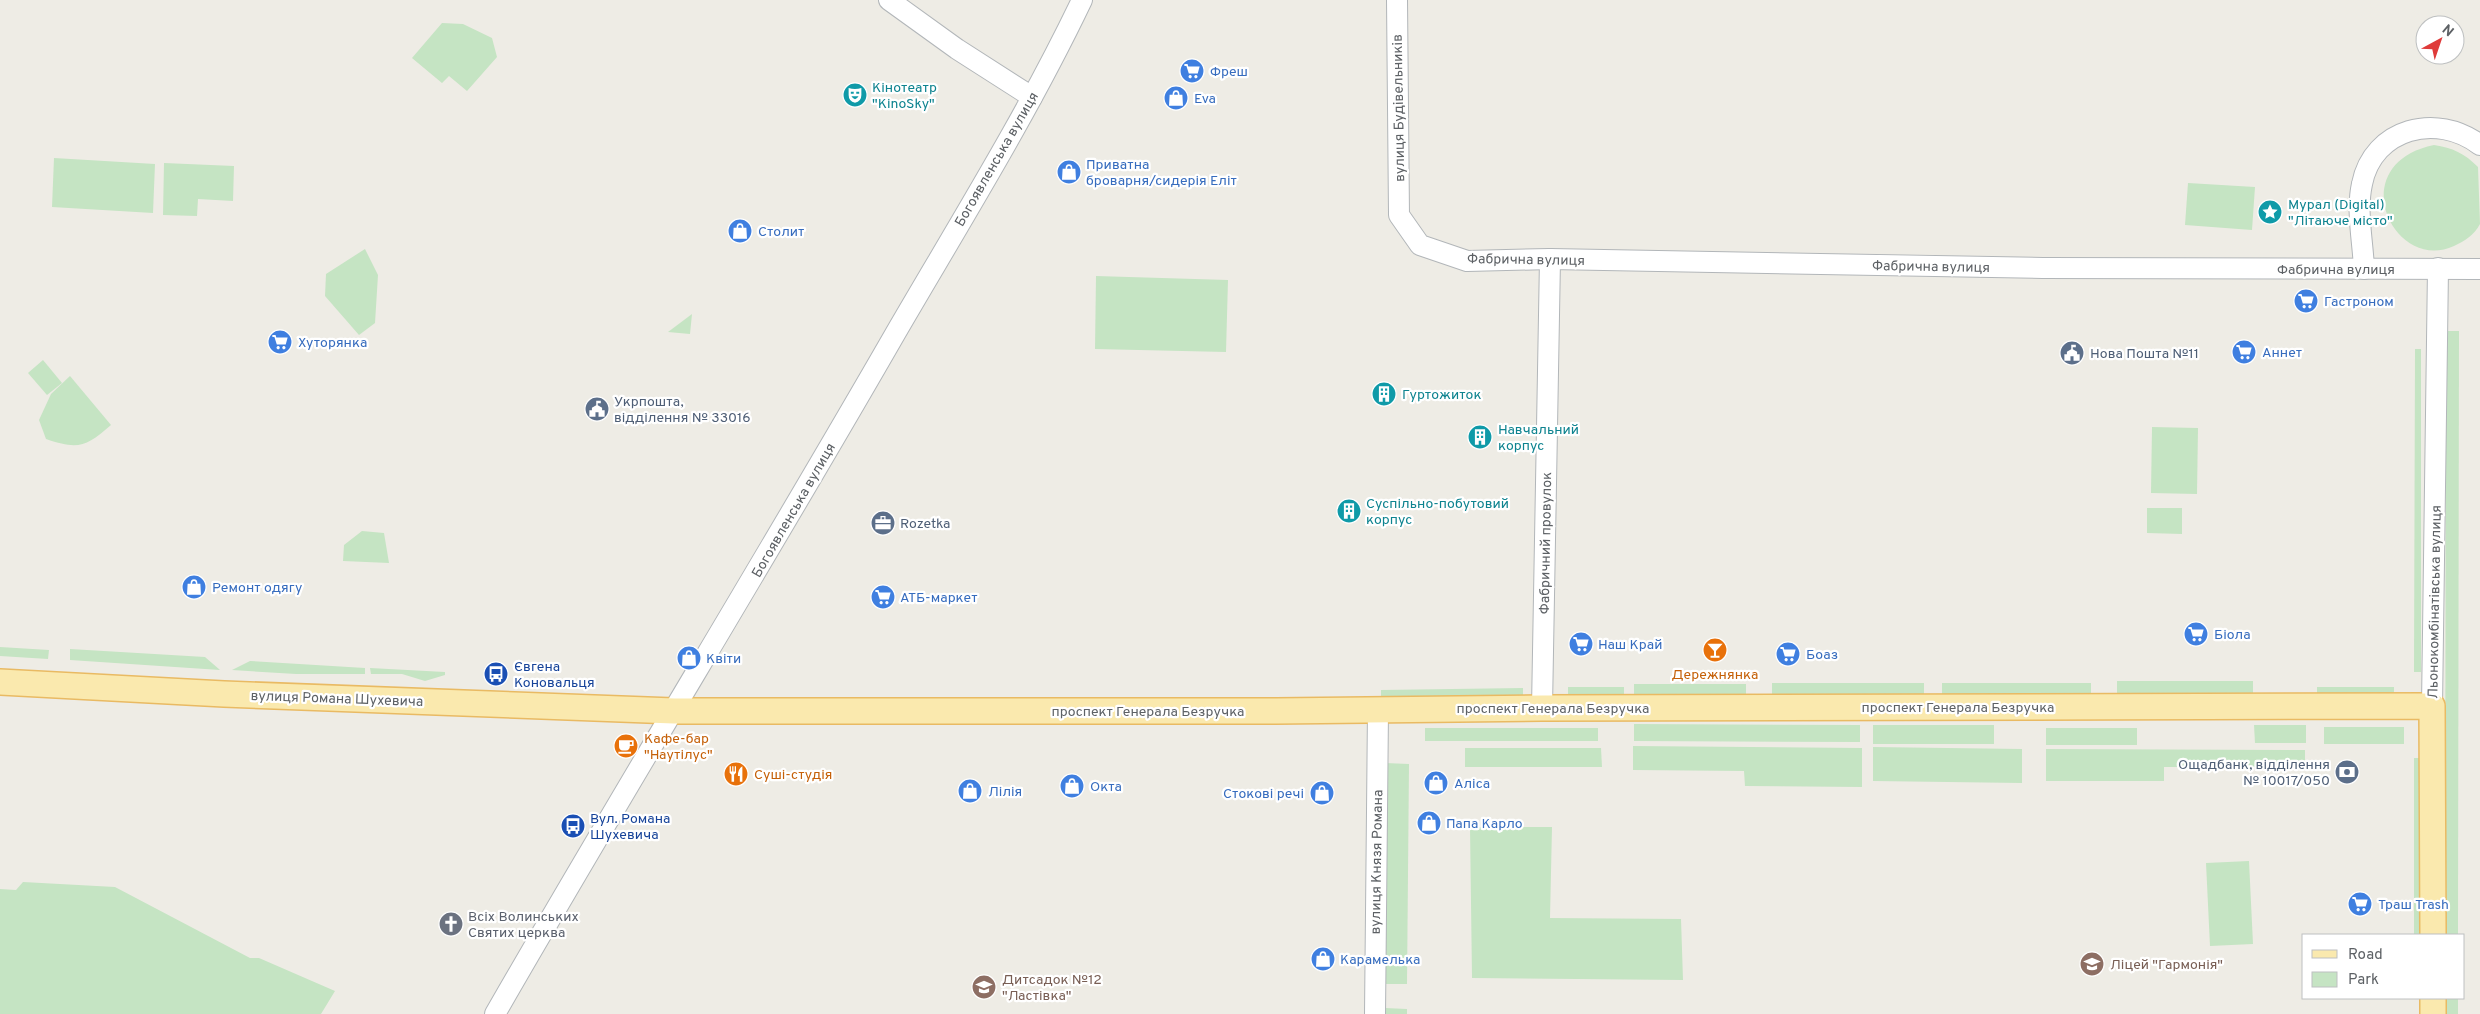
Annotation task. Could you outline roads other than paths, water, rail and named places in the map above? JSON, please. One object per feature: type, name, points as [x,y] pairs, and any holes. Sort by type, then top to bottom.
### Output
[{"type":"main road","name":"вулиця Романа Шухевича","points":[[0,682],[224,694],[674,711]]},
{"type":"main road","name":"проспект Генерала Безручка","points":[[674,711],[2432,706]]},
{"type":"main road","name":"Льонокомбінатівська вулиця","points":[[2432,706],[2433,934]]},
{"type":"main road","points":[[2433,999],[2433,1014]]},
{"type":"street","points":[[889,0],[957,49],[1032,97]]},
{"type":"street","name":"Богоявленська вулиця","points":[[495,1014],[800,499],[1032,97],[1082,0]]},
{"type":"street","name":"вулиця Будівельників","points":[[1397,0],[1399,215]]},
{"type":"street","points":[[2364,269],[2360,196],[2366,171],[2379,150],[2399,135],[2424,127],[2461,132],[2480,145]]},
{"type":"street","name":"Фабрична вулиця","points":[[1399,215],[1420,245],[1467,261],[1550,259],[2063,268],[2480,269]]},
{"type":"street","name":"Фабричний провулок","points":[[1542,708],[1550,259]]},
{"type":"street","name":"Льонокомбінатівська вулиця","points":[[2432,706],[2438,268]]},
{"type":"street","name":"вулиця Князя Романа","points":[[1374,1014],[1378,710]]},
{"type":"place","name":"Фреш","points":[[1192,71]]},
{"type":"place","name":"Кінотеатр \"KinoSky\"","points":[[855,95]]},
{"type":"place","name":"Eva","points":[[1176,98]]},
{"type":"place","name":"Приватна броварня/сидерія Еліт","points":[[1069,172]]},
{"type":"place","name":"Мурал (Digital) \"Літаюче місто\"","points":[[2270,212]]},
{"type":"place","name":"Столит","points":[[740,231]]},
{"type":"place","name":"Гастроном","points":[[2306,301]]},
{"type":"place","name":"Хуторянка","points":[[280,342]]},
{"type":"place","name":"Аннет","points":[[2244,352]]},
{"type":"place","name":"Нова Пошта №11","points":[[2072,353]]},
{"type":"place","name":"Гуртожиток","points":[[1384,394]]},
{"type":"place","name":"Укрпошта, відділення № 33016","points":[[597,409]]},
{"type":"place","name":"Навчальний корпус","points":[[1480,437]]},
{"type":"place","name":"Суспільно-побутовий корпус","points":[[1349,511]]},
{"type":"place","name":"Rozetka","points":[[883,523]]},
{"type":"place","name":"Ремонт одягу","points":[[194,587]]},
{"type":"place","name":"АТБ-маркет","points":[[883,597]]},
{"type":"place","name":"Біола","points":[[2196,634]]},
{"type":"place","name":"Наш Край","points":[[1581,644]]},
{"type":"place","name":"Дережнянка","points":[[1715,650]]},
{"type":"place","name":"Боаз","points":[[1788,654]]},
{"type":"place","name":"Квіти","points":[[689,658]]},
{"type":"place","name":"Євгена Коновальця","points":[[496,674]]},
{"type":"place","name":"Кафе-бар \"Наутілус\"","points":[[626,746]]},
{"type":"place","name":"Ощадбанк, відділення № 10017/050","points":[[2347,772]]},
{"type":"place","name":"Суші-студія","points":[[736,774]]},
{"type":"place","name":"Аліса","points":[[1436,783]]},
{"type":"place","name":"Окта","points":[[1072,786]]},
{"type":"place","name":"Лілія","points":[[970,791]]},
{"type":"place","name":"Стокові речі","points":[[1322,793]]},
{"type":"place","name":"Папа Карло","points":[[1429,823]]},
{"type":"place","name":"Вул. Романа Шухевича","points":[[573,826]]},
{"type":"place","name":"Траш Trash","points":[[2360,904]]},
{"type":"place","name":"Всіх Волинських Святих церква","points":[[451,924]]},
{"type":"place","name":"Карамелька","points":[[1323,959]]},
{"type":"place","name":"Ліцей \"Гармонія\"","points":[[2092,964]]},
{"type":"place","name":"Дитсадок №12 \"Ластівка\"","points":[[984,987]]}]
